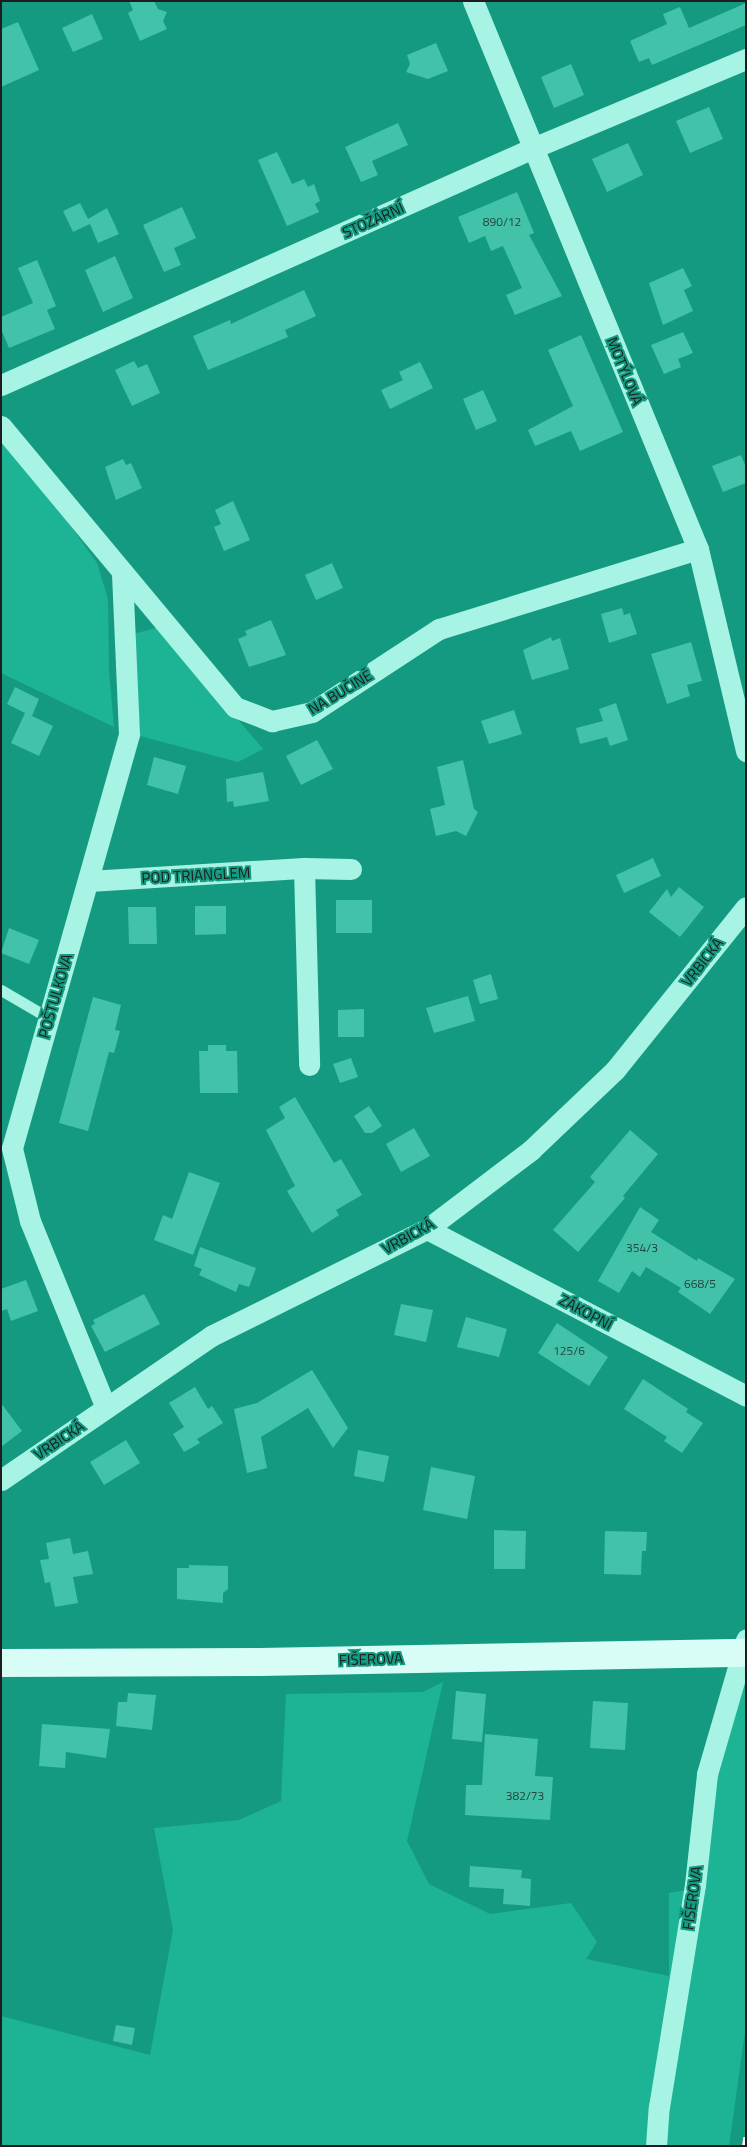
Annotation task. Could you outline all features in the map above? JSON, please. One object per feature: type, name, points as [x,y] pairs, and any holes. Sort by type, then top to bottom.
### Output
[{"type":"street","name":"MOTÝLOVÁ","points":[[473,1],[698,549],[746,751]]},
{"type":"street","name":"STOŽÁRNÍ","points":[[1,385],[533,148],[746,59]]},
{"type":"street","name":"NA BUČINĚ","points":[[1,426],[235,706],[272,721],[312,712],[439,629],[698,549]]},
{"type":"street","name":"POŠTULKOVA","points":[[106,1408],[30,1222],[12,1148],[129,734],[122,571]]},
{"type":"street","name":"POD TRIANGLEM","points":[[89,881],[304,868],[351,869]]},
{"type":"street","points":[[304,868],[309,1065]]},
{"type":"street","name":"VRBICKÁ","points":[[1,1480],[211,1336],[427,1229],[531,1150],[615,1070],[746,907]]},
{"type":"street","name":"ZÁKOPNÍ","points":[[427,1229],[746,1396]]},
{"type":"street","name":"FIŠEROVA","points":[[1,1663],[260,1662],[744,1648],[707,1774],[695,1885],[659,2107],[656,2146]]},
{"type":"lane","points":[[1,990],[49,1018]]},
{"type":"green space","points":[[1,440],[61,512],[97,563],[108,599],[109,670],[114,727],[1,673]]},
{"type":"green space","points":[[160,627],[263,749],[238,762],[140,736],[133,634]]},
{"type":"green space","points":[[746,1666],[746,2025],[729,2146],[1,2146],[1,2016],[150,2055],[173,1930],[154,1828],[239,1820],[281,1801],[286,1694],[423,1692],[443,1682],[407,1841],[429,1884],[490,1914],[571,1903],[597,1942],[586,1959],[669,1976],[669,1893],[704,1887],[711,1782]]},
{"type":"building","points":[[129,1],[154,1],[158,9],[167,12],[163,21],[167,29],[140,41],[128,13],[133,10]]},
{"type":"building","points":[[746,3],[746,25],[652,65],[649,58],[639,62],[630,41],[667,24],[663,14],[680,7],[689,28]]},
{"type":"building","points":[[92,14],[103,39],[73,52],[62,28]]},
{"type":"building","points":[[18,22],[39,70],[1,87],[1,29]]},
{"type":"building","points":[[436,43],[448,71],[428,79],[406,72],[410,64],[407,55]]},
{"type":"building","points":[[571,64],[584,95],[554,108],[541,77]]},
{"type":"building","points":[[709,107],[723,139],[690,153],[676,121]]},
{"type":"building","points":[[398,123],[408,145],[372,161],[378,175],[361,182],[345,147]]},
{"type":"building","points":[[628,143],[643,175],[607,192],[592,159]]},
{"type":"building","points":[[277,152],[292,184],[304,179],[308,187],[314,184],[320,201],[315,204],[319,212],[287,226],[258,160]]},
{"type":"building","points":[[517,192],[534,233],[529,235],[562,296],[515,315],[506,295],[522,288],[503,246],[491,251],[485,236],[469,243],[458,217]]},
{"type":"building","points":[[80,203],[88,219],[107,208],[119,234],[98,243],[90,224],[73,232],[63,211]]},
{"type":"building","points":[[182,207],[196,238],[174,248],[181,265],[164,272],[143,225]]},
{"type":"building","points":[[115,256],[133,298],[103,312],[85,270]]},
{"type":"building","points":[[37,260],[56,306],[47,310],[55,329],[9,348],[1,329],[1,317],[33,303],[18,268]]},
{"type":"building","points":[[683,268],[692,286],[684,290],[693,311],[663,325],[649,283]]},
{"type":"building","points":[[304,290],[316,316],[285,330],[288,337],[208,370],[193,336],[230,320],[231,324]]},
{"type":"building","points":[[683,332],[693,353],[678,359],[681,367],[664,374],[651,345]]},
{"type":"building","points":[[581,335],[623,432],[580,451],[571,431],[535,446],[528,430],[573,406],[548,350]]},
{"type":"building","points":[[134,361],[138,368],[147,364],[160,393],[132,406],[115,370]]},
{"type":"building","points":[[420,362],[433,388],[390,409],[381,390],[403,380],[399,372]]},
{"type":"building","points":[[483,390],[497,421],[476,430],[463,399]]},
{"type":"building","points":[[741,455],[746,467],[746,483],[723,492],[712,466]]},
{"type":"building","points":[[123,459],[126,465],[131,463],[142,488],[116,500],[105,467]]},
{"type":"building","points":[[233,501],[250,540],[224,551],[214,527],[221,524],[215,510]]},
{"type":"building","points":[[332,563],[343,588],[316,600],[305,575]]},
{"type":"building","points":[[622,608],[624,615],[630,613],[637,634],[609,643],[601,614]]},
{"type":"building","points":[[271,620],[286,655],[249,667],[238,639],[247,635],[245,631]]},
{"type":"building","points":[[551,637],[552,641],[560,638],[569,669],[532,680],[523,650]]},
{"type":"building","points":[[691,642],[702,681],[687,685],[690,696],[667,704],[651,654]]},
{"type":"building","points":[[15,687],[39,699],[32,716],[53,726],[39,756],[11,743],[25,713],[7,704]]},
{"type":"building","points":[[616,703],[628,740],[610,746],[607,737],[580,744],[576,728],[603,721],[599,709]]},
{"type":"building","points":[[514,710],[522,734],[489,744],[481,721]]},
{"type":"building","points":[[317,740],[333,769],[301,785],[286,756]]},
{"type":"building","points":[[154,757],[186,766],[178,794],[147,785]]},
{"type":"building","points":[[463,760],[474,809],[478,812],[466,836],[456,831],[436,836],[430,809],[445,805],[437,767]]},
{"type":"building","points":[[263,772],[269,801],[234,807],[233,801],[227,802],[226,779]]},
{"type":"building","points":[[653,858],[661,876],[624,893],[616,875]]},
{"type":"building","points":[[679,887],[704,907],[680,937],[649,912],[667,889],[671,897]]},
{"type":"building","points":[[336,900],[372,900],[372,933],[336,933]]},
{"type":"building","points":[[195,906],[226,906],[226,934],[195,935]]},
{"type":"building","points":[[128,907],[156,907],[157,944],[129,944]]},
{"type":"building","points":[[9,928],[39,940],[29,964],[1,953]]},
{"type":"building","points":[[491,974],[498,999],[480,1004],[473,980]]},
{"type":"building","points":[[468,996],[475,1021],[434,1033],[426,1008]]},
{"type":"building","points":[[93,997],[121,1005],[115,1030],[120,1031],[114,1053],[109,1052],[88,1131],[59,1123]]},
{"type":"building","points":[[364,1009],[364,1037],[338,1037],[338,1010]]},
{"type":"building","points":[[208,1045],[226,1045],[226,1051],[237,1051],[238,1093],[200,1093],[199,1051],[208,1051]]},
{"type":"building","points":[[351,1058],[358,1077],[340,1083],[333,1064]]},
{"type":"building","points":[[295,1097],[334,1163],[341,1159],[362,1195],[336,1210],[339,1215],[312,1233],[287,1191],[295,1186],[266,1130],[285,1118],[279,1107]]},
{"type":"building","points":[[369,1106],[382,1126],[372,1133],[365,1133],[354,1116]]},
{"type":"building","points":[[414,1128],[430,1156],[401,1172],[386,1144]]},
{"type":"building","points":[[630,1130],[658,1154],[623,1196],[625,1198],[578,1252],[553,1230],[595,1182],[590,1177]]},
{"type":"building","points":[[189,1172],[220,1183],[193,1255],[154,1240],[163,1215],[172,1219]]},
{"type":"building","points":[[640,1207],[659,1220],[651,1232],[697,1261],[698,1258],[735,1279],[710,1314],[678,1292],[681,1288],[646,1267],[640,1277],[632,1271],[619,1293],[598,1281]]},
{"type":"building","points":[[200,1247],[256,1268],[249,1287],[239,1284],[236,1292],[199,1275],[202,1269],[194,1266]]},
{"type":"building","points":[[26,1280],[38,1311],[11,1321],[7,1309],[1,1311],[1,1289]]},
{"type":"building","points":[[144,1294],[160,1324],[105,1352],[91,1326],[95,1324],[93,1320]]},
{"type":"building","points":[[401,1304],[433,1310],[426,1342],[394,1335]]},
{"type":"building","points":[[466,1317],[507,1329],[499,1357],[457,1347]]},
{"type":"building","points":[[557,1323],[608,1357],[589,1386],[538,1353]]},
{"type":"building","points":[[312,1370],[348,1428],[333,1448],[308,1408],[261,1437],[267,1468],[247,1473],[234,1409],[257,1403]]},
{"type":"building","points":[[643,1379],[688,1409],[686,1412],[703,1423],[682,1453],[664,1441],[667,1437],[624,1409]]},
{"type":"building","points":[[195,1387],[208,1409],[212,1406],[223,1423],[197,1439],[200,1443],[184,1452],[173,1434],[184,1427],[169,1403]]},
{"type":"building","points":[[1,1403],[22,1431],[1,1447]]},
{"type":"building","points":[[126,1440],[140,1463],[104,1485],[90,1462]]},
{"type":"building","points":[[358,1450],[389,1456],[384,1482],[354,1476]]},
{"type":"building","points":[[431,1467],[475,1476],[467,1519],[423,1510]]},
{"type":"building","points":[[494,1530],[526,1531],[525,1569],[494,1569]]},
{"type":"building","points":[[605,1531],[647,1532],[646,1551],[642,1551],[641,1575],[604,1574]]},
{"type":"building","points":[[70,1538],[73,1554],[88,1551],[93,1574],[73,1577],[78,1603],[55,1607],[50,1582],[45,1583],[40,1560],[49,1559],[46,1543]]},
{"type":"building","points":[[189,1565],[228,1566],[228,1589],[223,1593],[223,1603],[177,1599],[177,1568],[189,1568]]},
{"type":"building","points":[[456,1691],[486,1694],[482,1742],[452,1739]]},
{"type":"building","points":[[128,1693],[156,1695],[152,1730],[116,1726],[118,1702],[127,1702]]},
{"type":"building","points":[[593,1701],[628,1703],[625,1750],[590,1748]]},
{"type":"building","points":[[42,1724],[110,1729],[106,1758],[66,1752],[65,1768],[39,1766]]},
{"type":"building","points":[[485,1734],[538,1739],[535,1776],[553,1777],[550,1820],[465,1815],[466,1785],[482,1785]]},
{"type":"building","points":[[470,1866],[522,1870],[521,1878],[531,1879],[530,1906],[503,1904],[504,1889],[469,1887]]},
{"type":"building","points":[[116,2025],[135,2028],[132,2045],[113,2041]]},
{"type":"railway","points":[[744,2146],[746,2134]]}]
